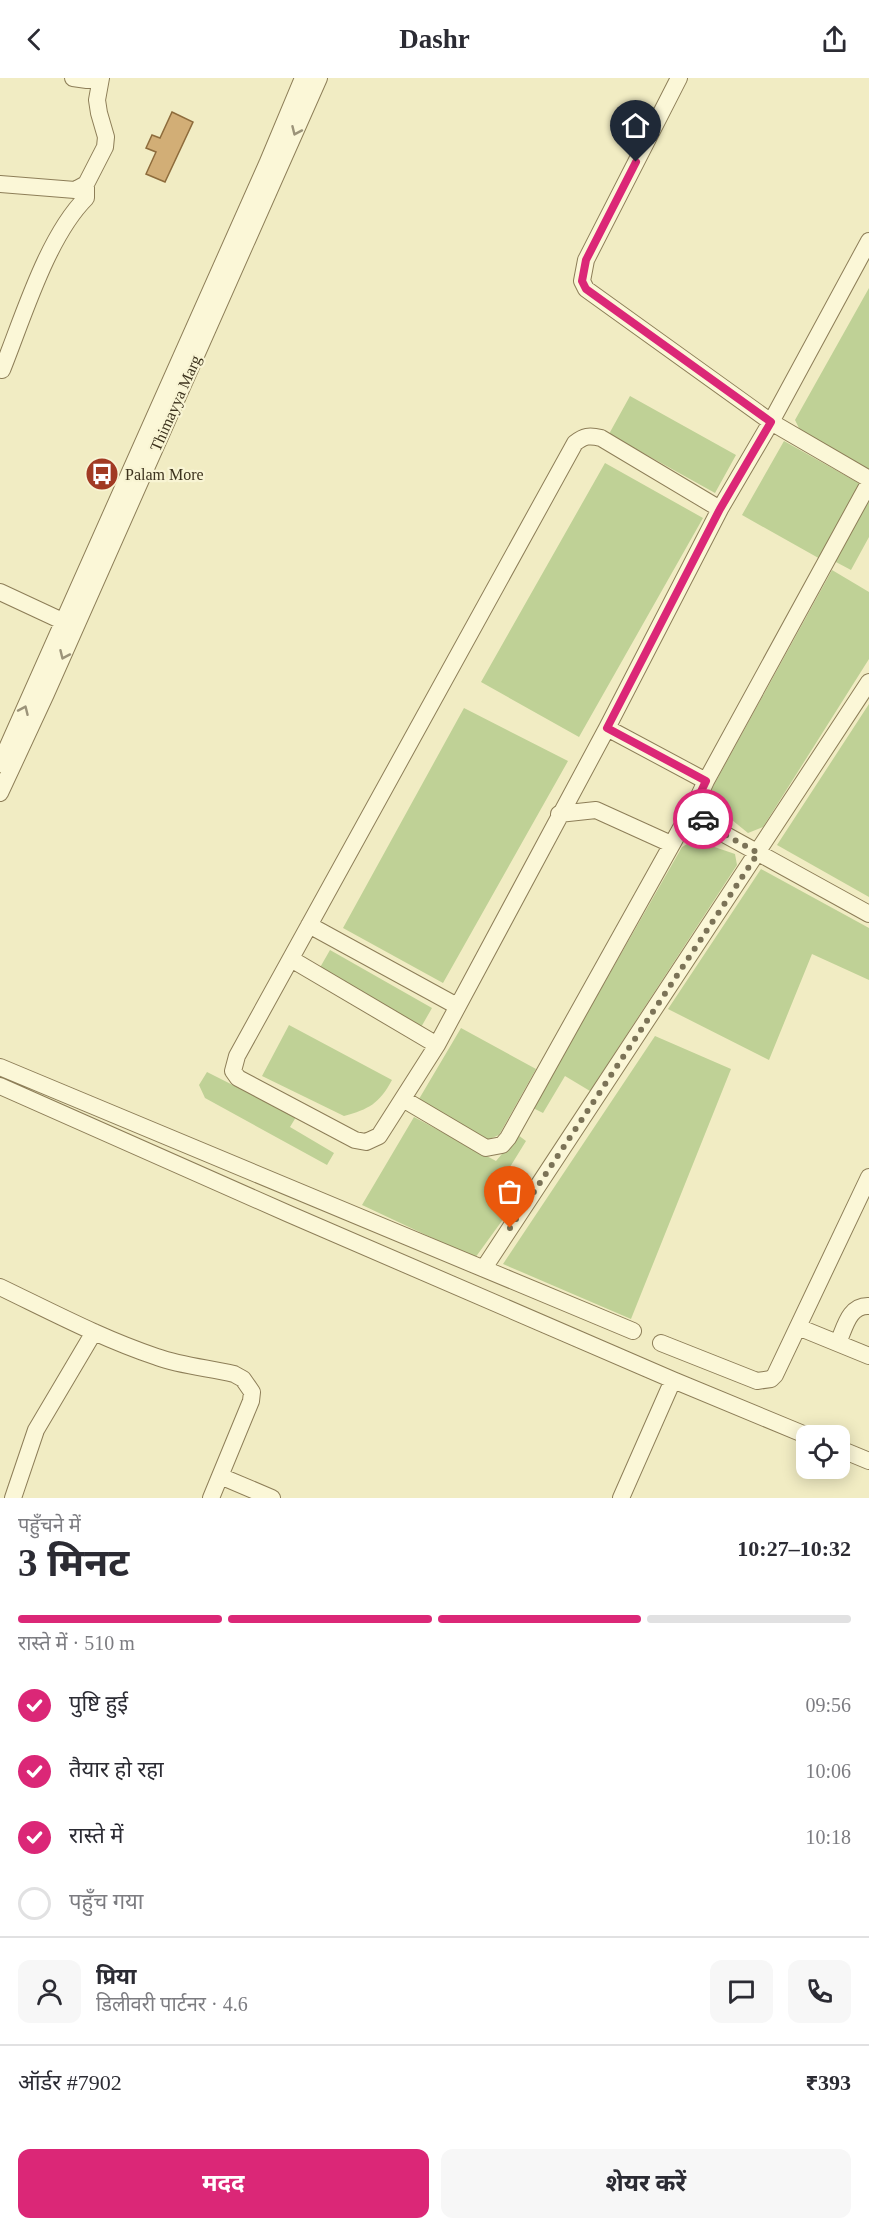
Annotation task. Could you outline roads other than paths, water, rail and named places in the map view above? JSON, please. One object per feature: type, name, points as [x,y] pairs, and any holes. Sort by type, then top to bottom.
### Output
[{"type":"street","points":[[0,183],[75,190],[86,184],[106,143],[98,105],[100,78],[87,80],[73,78]]},
{"type":"street","name":"Thimayya Marg","points":[[70,625],[303,78]]},
{"type":"street","name":"Thimayya Marg","points":[[0,793],[40,691],[319,78]]},
{"type":"street","points":[[680,78],[586,260],[582,281],[586,289],[771,422],[869,481],[706,781],[697,800],[704,823]]},
{"type":"street","points":[[2,370],[48,256],[71,214],[87,198],[86,184]]},
{"type":"street","points":[[720,509],[601,438],[591,435],[575,443],[234,1065],[233,1071],[238,1078],[355,1140],[366,1142],[380,1136],[436,1045],[607,728],[720,509],[771,422],[869,241]]},
{"type":"street","points":[[0,592],[70,625]]},
{"type":"street","points":[[484,1268],[869,682]]},
{"type":"street","name":"Thimayya Marg","points":[[0,764],[6,733],[40,691]]},
{"type":"street","points":[[607,728],[706,781]]},
{"type":"street","points":[[559,814],[596,810],[671,844]]},
{"type":"street","points":[[403,1099],[486,1148],[502,1145],[681,828],[704,823],[869,914]]},
{"type":"street","points":[[309,925],[457,1006]]},
{"type":"street","points":[[291,959],[436,1045]]},
{"type":"street","points":[[0,1067],[633,1331]]},
{"type":"street","points":[[0,1086],[139,1149],[796,1431]]},
{"type":"street","points":[[661,1343],[757,1381],[764,1381],[775,1375],[869,1177]]},
{"type":"street","points":[[0,1287],[94,1332],[158,1358],[234,1374],[249,1385],[252,1401],[211,1498]]},
{"type":"street","points":[[838,1343],[851,1313],[861,1306],[869,1306]]},
{"type":"street","points":[[798,1326],[869,1356]]},
{"type":"street","points":[[13,1498],[36,1430],[94,1332]]},
{"type":"street","points":[[624,1497],[673,1380]]},
{"type":"street","points":[[850,1453],[869,1461]]},
{"type":"street","points":[[220,1476],[272,1498]]},
{"type":"place","name":"Palam More","points":[[102,474]]}]
